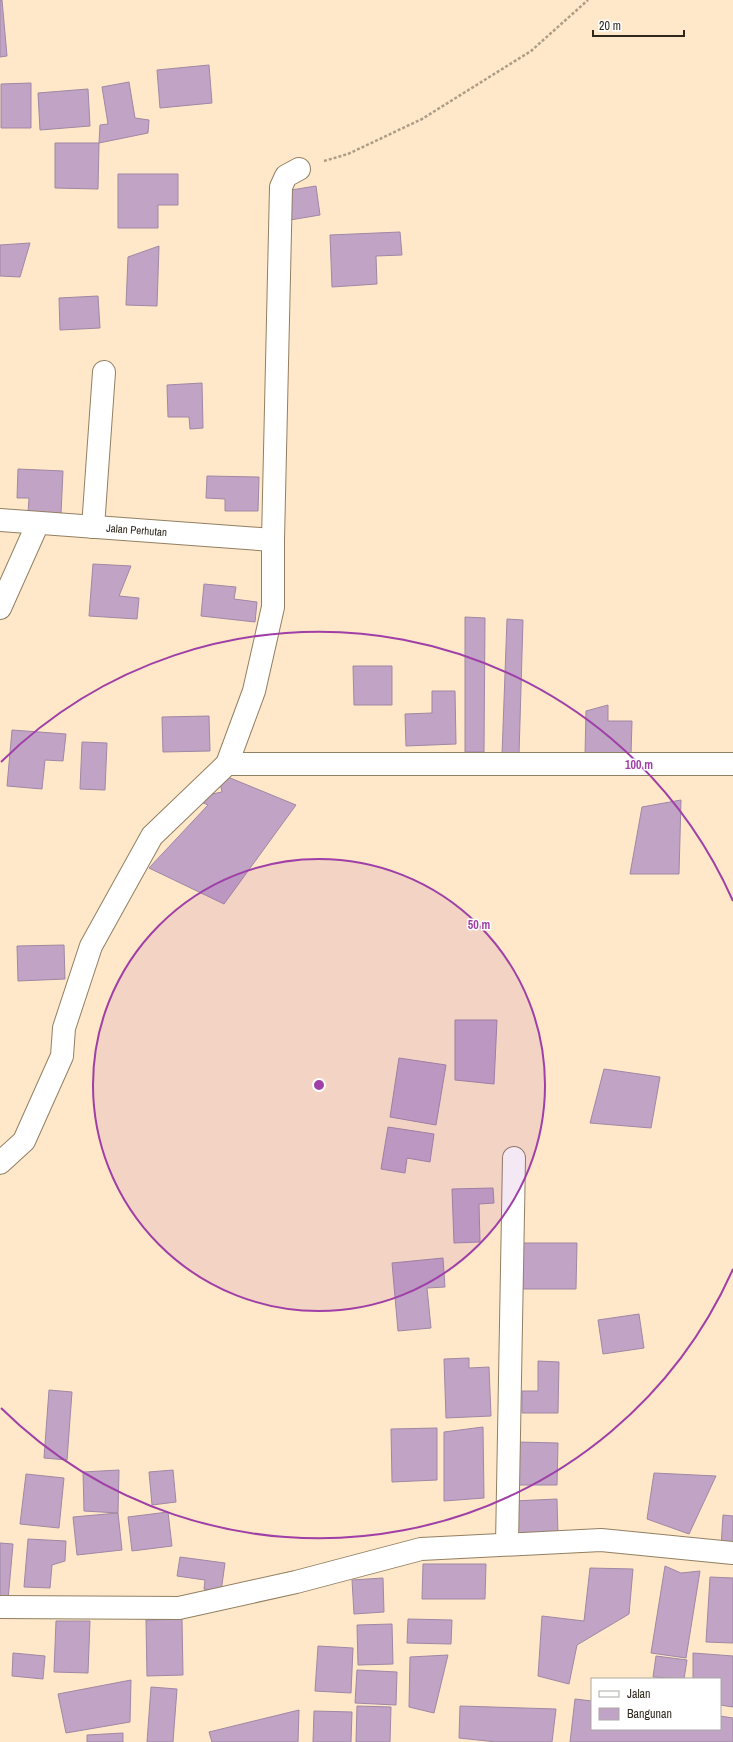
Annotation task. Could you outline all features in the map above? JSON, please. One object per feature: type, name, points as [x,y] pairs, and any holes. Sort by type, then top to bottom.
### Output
[{"type":"street","points":[[0,1163],[24,1141],[62,1056],[64,1028],[91,946],[152,836],[227,764],[254,691],[273,607],[273,540],[281,186],[286,176],[299,169]]},
{"type":"street","points":[[93,527],[104,372]]},
{"type":"street","name":"Jalan Perhutan","points":[[0,520],[273,540]]},
{"type":"street","points":[[0,608],[38,523]]},
{"type":"street","points":[[227,764],[733,764]]},
{"type":"street","points":[[507,1544],[514,1158]]},
{"type":"street","points":[[0,1608],[179,1608],[296,1582],[421,1549],[601,1540],[733,1553]]},
{"type":"path","points":[[299,169],[348,154],[422,119],[531,51],[588,0]]},
{"type":"building","points":[[0,0],[2,0],[7,56],[0,57]]},
{"type":"building","points":[[209,65],[212,103],[160,108],[157,70]]},
{"type":"building","points":[[129,82],[135,118],[149,120],[148,133],[99,143],[100,125],[108,124],[102,87]]},
{"type":"building","points":[[31,83],[31,128],[1,128],[1,84]]},
{"type":"building","points":[[88,89],[90,126],[40,130],[38,93]]},
{"type":"building","points":[[55,143],[99,143],[98,189],[55,188]]},
{"type":"building","points":[[118,174],[178,174],[178,205],[158,205],[158,228],[118,228]]},
{"type":"building","points":[[316,186],[320,215],[290,220],[285,191]]},
{"type":"building","points":[[400,232],[402,255],[376,256],[377,284],[332,287],[330,235]]},
{"type":"building","points":[[30,243],[20,277],[0,276],[0,245]]},
{"type":"building","points":[[159,246],[157,306],[126,305],[128,257]]},
{"type":"building","points":[[98,296],[100,328],[60,330],[59,298]]},
{"type":"building","points":[[202,383],[203,428],[190,429],[189,417],[168,417],[167,385]]},
{"type":"building","points":[[18,469],[63,471],[61,514],[28,513],[29,498],[17,498]]},
{"type":"building","points":[[207,476],[259,477],[258,511],[225,511],[225,499],[206,498]]},
{"type":"building","points":[[93,564],[131,566],[119,596],[139,598],[137,619],[89,616]]},
{"type":"building","points":[[204,584],[236,587],[234,599],[257,602],[255,622],[201,616]]},
{"type":"building","points":[[465,617],[485,618],[484,752],[465,752]]},
{"type":"building","points":[[507,619],[523,620],[519,755],[502,755]]},
{"type":"building","points":[[353,666],[392,666],[392,705],[354,705]]},
{"type":"building","points":[[432,691],[455,691],[456,744],[406,746],[405,714],[432,713]]},
{"type":"building","points":[[608,705],[608,721],[632,721],[631,755],[585,755],[586,711]]},
{"type":"building","points":[[209,716],[210,751],[163,752],[162,717]]},
{"type":"building","points":[[12,730],[66,734],[63,761],[45,760],[42,789],[7,786]]},
{"type":"building","points":[[82,742],[107,743],[105,790],[80,789]]},
{"type":"building","points":[[218,773],[296,805],[224,904],[149,868],[208,805],[192,798],[222,792]]},
{"type":"building","points":[[681,800],[679,874],[630,874],[642,807]]},
{"type":"building","points":[[64,945],[65,979],[18,981],[17,946]]},
{"type":"building","points":[[455,1020],[497,1020],[494,1084],[455,1080]]},
{"type":"building","points":[[399,1058],[446,1065],[436,1125],[390,1117]]},
{"type":"building","points":[[604,1069],[660,1077],[651,1128],[590,1123]]},
{"type":"building","points":[[388,1127],[434,1134],[430,1162],[407,1158],[405,1173],[381,1169]]},
{"type":"building","points":[[493,1188],[494,1203],[479,1204],[480,1242],[454,1243],[452,1189]]},
{"type":"building","points":[[521,1243],[577,1243],[576,1289],[520,1289]]},
{"type":"building","points":[[443,1258],[445,1287],[427,1288],[431,1328],[398,1331],[392,1263]]},
{"type":"building","points":[[639,1314],[644,1348],[603,1354],[598,1320]]},
{"type":"building","points":[[469,1358],[469,1368],[489,1367],[491,1416],[446,1418],[444,1359]]},
{"type":"building","points":[[538,1361],[559,1362],[558,1413],[522,1413],[522,1391],[538,1391]]},
{"type":"building","points":[[49,1390],[72,1392],[67,1460],[44,1458]]},
{"type":"building","points":[[483,1427],[484,1498],[444,1501],[444,1432]]},
{"type":"building","points":[[437,1428],[437,1480],[392,1482],[391,1429]]},
{"type":"building","points":[[518,1442],[558,1443],[557,1485],[517,1485]]},
{"type":"building","points":[[119,1470],[118,1513],[84,1511],[83,1472]]},
{"type":"building","points":[[173,1470],[176,1502],[152,1505],[149,1472]]},
{"type":"building","points":[[654,1473],[716,1476],[689,1534],[647,1519]]},
{"type":"building","points":[[26,1474],[64,1478],[59,1528],[20,1524]]},
{"type":"building","points":[[557,1499],[558,1535],[516,1537],[514,1501]]},
{"type":"building","points":[[168,1512],[172,1546],[132,1551],[128,1517]]},
{"type":"building","points":[[118,1513],[122,1550],[77,1555],[73,1517]]},
{"type":"building","points":[[723,1515],[733,1516],[733,1548],[721,1547]]},
{"type":"building","points":[[28,1539],[66,1541],[65,1561],[52,1565],[50,1588],[24,1587]]},
{"type":"building","points":[[0,1543],[13,1544],[8,1600],[0,1599]]},
{"type":"building","points":[[180,1557],[225,1563],[221,1592],[204,1589],[205,1580],[177,1576]]},
{"type":"building","points":[[423,1564],[486,1564],[485,1599],[422,1599]]},
{"type":"building","points":[[665,1566],[681,1573],[700,1571],[686,1658],[651,1653]]},
{"type":"building","points":[[590,1568],[633,1569],[629,1614],[577,1645],[569,1684],[538,1676],[542,1616],[584,1621]]},
{"type":"building","points":[[710,1577],[733,1578],[733,1643],[706,1642]]},
{"type":"building","points":[[383,1578],[384,1612],[354,1614],[352,1580]]},
{"type":"building","points":[[182,1619],[183,1675],[147,1676],[146,1620]]},
{"type":"building","points":[[408,1619],[452,1620],[451,1644],[407,1643]]},
{"type":"building","points":[[56,1621],[90,1621],[88,1673],[54,1672]]},
{"type":"building","points":[[392,1624],[393,1664],[358,1665],[357,1625]]},
{"type":"building","points":[[318,1646],[353,1648],[351,1693],[315,1691]]},
{"type":"building","points":[[13,1653],[45,1656],[43,1679],[12,1676]]},
{"type":"building","points":[[693,1653],[733,1656],[733,1707],[721,1705],[721,1678],[693,1678]]},
{"type":"building","points":[[448,1655],[434,1713],[409,1707],[410,1657]]},
{"type":"building","points":[[656,1656],[687,1660],[684,1678],[653,1677]]},
{"type":"building","points":[[357,1670],[397,1672],[396,1705],[355,1703]]},
{"type":"building","points":[[131,1680],[130,1722],[66,1733],[58,1694]]},
{"type":"building","points":[[151,1687],[177,1689],[173,1742],[147,1742]]},
{"type":"building","points":[[575,1699],[591,1701],[591,1730],[721,1730],[721,1716],[733,1718],[733,1742],[570,1742]]},
{"type":"building","points":[[357,1706],[391,1707],[390,1742],[356,1742]]},
{"type":"building","points":[[460,1706],[556,1709],[552,1742],[497,1742],[459,1738]]},
{"type":"building","points":[[299,1710],[298,1742],[212,1742],[209,1732]]},
{"type":"building","points":[[314,1711],[352,1712],[351,1742],[313,1742]]},
{"type":"building","points":[[123,1733],[123,1742],[87,1742],[87,1735]]}]
